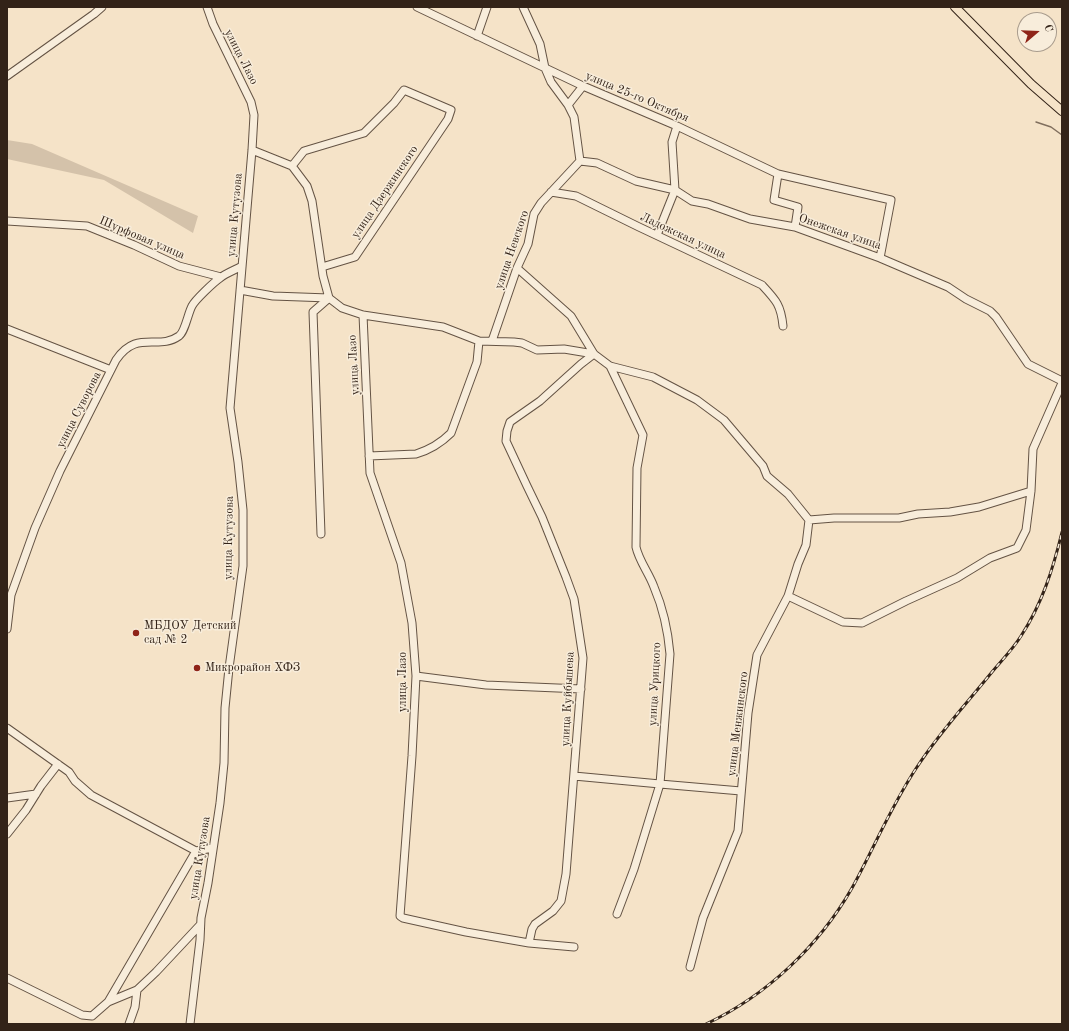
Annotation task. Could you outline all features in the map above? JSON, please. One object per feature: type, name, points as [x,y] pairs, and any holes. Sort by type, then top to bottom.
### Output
[{"type":"main road","points":[[955,7],[1031,84],[1062,111]]},
{"type":"street","points":[[7,76],[102,7]]},
{"type":"street","name":"улица Лазо","points":[[207,7],[218,35],[251,102],[254,115],[252,150]]},
{"type":"street","name":"улица 25-го Октября","points":[[417,7],[583,86],[677,126],[778,174],[891,200],[880,258]]},
{"type":"street","points":[[477,36],[487,7]]},
{"type":"street","points":[[523,7],[540,44],[545,68],[551,82],[568,104],[574,117],[580,161]]},
{"type":"street","points":[[568,104],[583,86]]},
{"type":"street","name":"улица Дзержинского","points":[[292,166],[304,151],[364,133],[394,103],[404,90],[451,110],[448,118],[355,257],[322,267]]},
{"type":"street","points":[[657,235],[675,190],[672,142],[677,126]]},
{"type":"street","points":[[252,150],[292,166],[307,186],[312,201],[322,267],[329,298]]},
{"type":"street","name":"улица Кутузова","points":[[190,1024],[200,940],[200,925],[220,803],[224,763],[225,708],[243,566],[242,510],[238,462],[230,408],[252,150]]},
{"type":"street","name":"Онежская улица","points":[[580,161],[597,163],[636,181],[675,190],[692,201],[708,204],[750,219],[795,228],[880,258],[948,287],[966,299],[990,311],[996,317],[1028,364],[1062,382]]},
{"type":"street","name":"улица Невского","points":[[492,341],[517,268],[528,244],[534,214],[541,203],[580,161]]},
{"type":"street","points":[[778,174],[774,200],[798,207],[795,228]]},
{"type":"street","name":"Ладожская улица","points":[[551,192],[576,196],[762,285],[775,299],[782,311],[783,326]]},
{"type":"street","name":"Шурфовая улица","points":[[7,221],[87,226],[134,244],[179,266],[220,277]]},
{"type":"street","name":"улица Суворова","points":[[7,629],[11,595],[34,528],[60,471],[121,353],[128,346],[146,341],[165,341],[181,335],[193,304],[220,277],[242,266]]},
{"type":"street","points":[[517,268],[571,316],[594,354],[610,366],[652,376],[702,404],[724,420],[763,466],[767,476],[788,494],[809,520],[834,518],[899,518],[918,514],[950,512],[979,507],[1031,491]]},
{"type":"street","points":[[240,290],[273,296],[329,298],[342,308],[363,315],[443,327],[479,341],[522,343],[537,350],[564,349],[594,354]]},
{"type":"street","points":[[321,534],[313,312],[329,298]]},
{"type":"street","name":"улица Лазо","points":[[363,315],[370,473],[401,563],[412,623],[416,676],[412,756],[400,916],[403,918],[466,932],[529,943],[574,947]]},
{"type":"street","points":[[7,329],[111,370]]},
{"type":"street","points":[[369,456],[416,454],[442,441],[451,433],[477,362],[479,341]]},
{"type":"street","name":"улица Куйбышева","points":[[529,943],[532,929],[535,924],[553,911],[561,901],[566,874],[583,658],[574,599],[542,517],[506,441],[507,431],[510,422],[540,401],[594,354]]},
{"type":"street","name":"улица Урицкого","points":[[610,366],[643,435],[638,468],[636,547],[654,586],[659,601],[668,635],[670,654],[660,784],[634,868],[617,914]]},
{"type":"street","points":[[788,596],[843,622],[862,623],[957,578],[990,558],[1017,548],[1026,530],[1031,491],[1033,449],[1062,382]]},
{"type":"street","name":"улица Менжинского","points":[[690,967],[702,918],[738,831],[748,713],[757,655],[788,596],[798,564],[806,545],[809,520]]},
{"type":"street","points":[[416,676],[486,685],[580,689]]},
{"type":"street","points":[[7,728],[69,772],[75,781],[91,795],[196,852],[213,848]]},
{"type":"street","points":[[7,834],[26,810],[41,786],[58,764]]},
{"type":"street","points":[[574,776],[741,791]]},
{"type":"street","points":[[7,798],[36,794]]},
{"type":"street","points":[[7,978],[82,1015],[92,1016],[108,1002],[196,852]]},
{"type":"street","points":[[108,1002],[137,990],[200,925]]},
{"type":"street","points":[[129,1024],[135,1007],[137,990]]},
{"type":"shaded area","points":[[7,140],[32,144],[198,216],[193,233],[104,180],[7,159]]},
{"type":"waterway","points":[[1036,122],[1051,127],[1062,135]]},
{"type":"railway","points":[[706,1024],[749,999],[770,984],[789,967],[824,930],[852,888],[899,797],[917,767],[944,730],[1021,636],[1041,599],[1055,559],[1062,532]]},
{"type":"place","name":"МБДОУ Детский сад № 2","points":[[136,633]]},
{"type":"place","name":"Микрорайон ХФЗ","points":[[197,668]]}]
